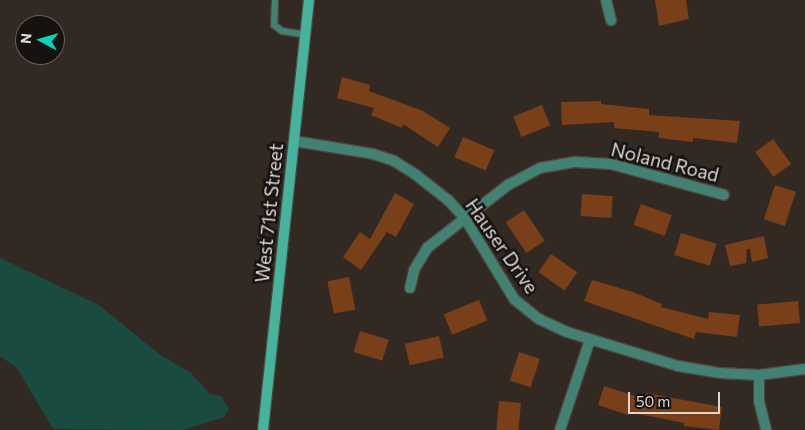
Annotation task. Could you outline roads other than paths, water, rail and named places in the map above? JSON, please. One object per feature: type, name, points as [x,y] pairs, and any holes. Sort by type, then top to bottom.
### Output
[{"type":"street","name":"West 71st Street","points":[[263,430],[309,0]]},
{"type":"street","points":[[606,0],[611,20]]},
{"type":"street","name":"Hauser Drive","points":[[294,141],[365,152],[394,161],[448,200],[464,217],[502,283],[518,303],[539,319],[590,340],[678,366],[759,375],[805,368]]},
{"type":"street","name":"Noland Road","points":[[410,288],[414,270],[427,248],[464,217],[526,175],[540,168],[575,162],[611,164],[724,195]]},
{"type":"street","points":[[560,430],[590,340]]},
{"type":"street","points":[[759,375],[759,401],[766,430]]},
{"type":"lane","points":[[275,0],[274,26],[282,31],[306,35]]},
{"type":"water","points":[[0,258],[99,305],[159,354],[191,373],[210,394],[221,396],[229,409],[224,417],[183,430],[53,429],[17,368],[0,356]]}]
